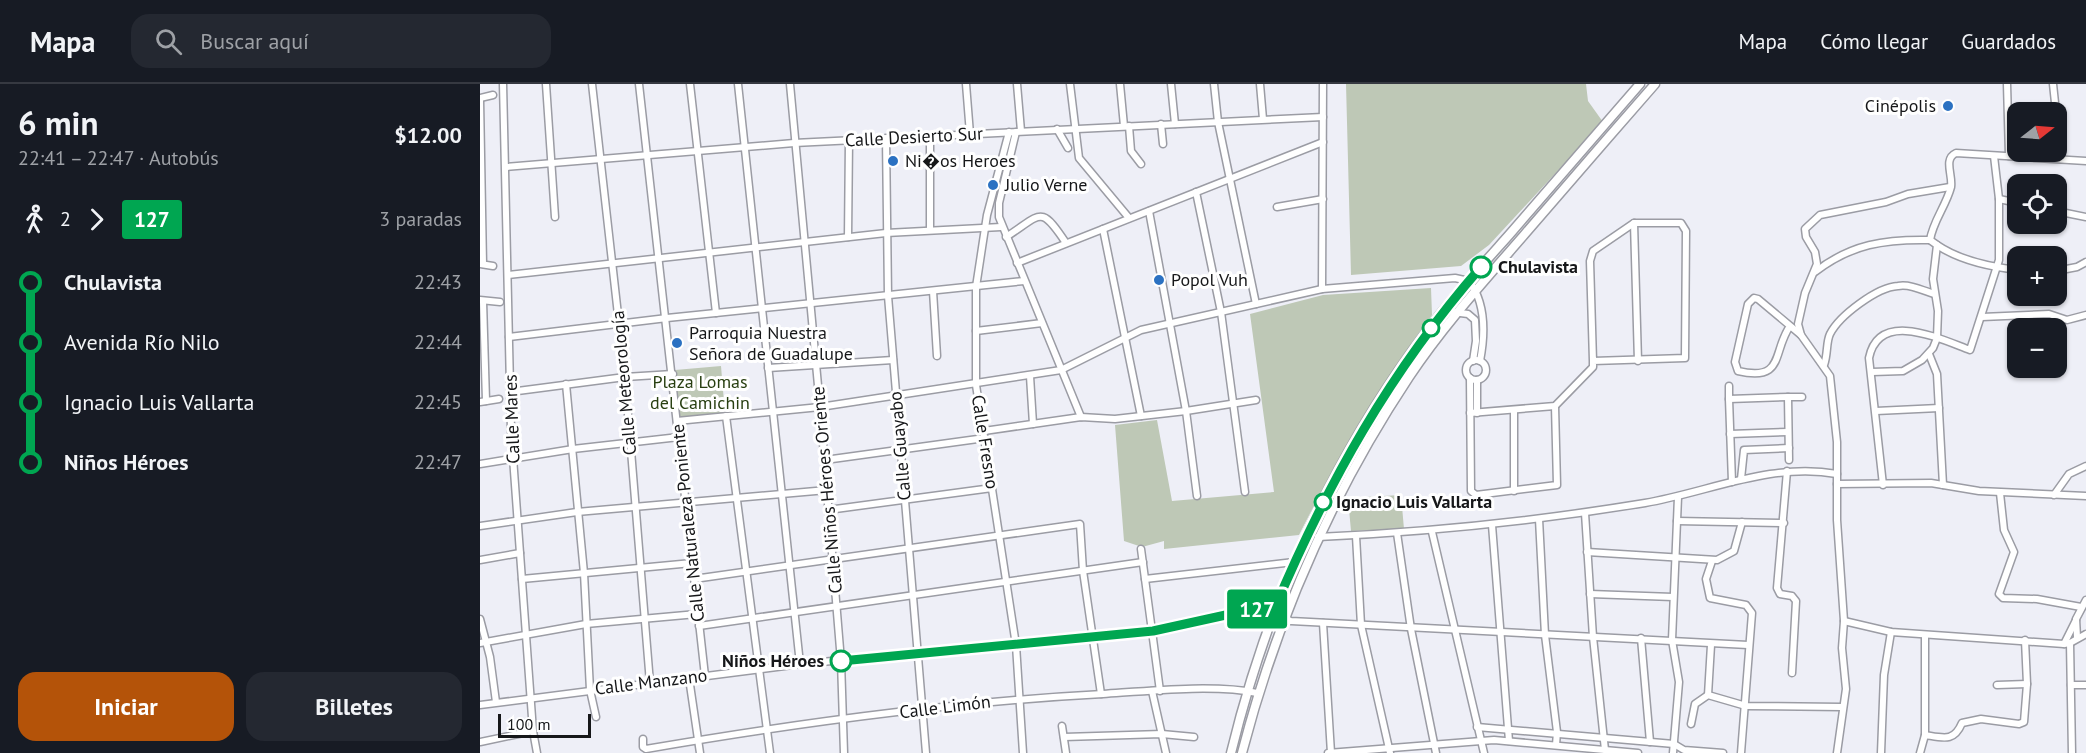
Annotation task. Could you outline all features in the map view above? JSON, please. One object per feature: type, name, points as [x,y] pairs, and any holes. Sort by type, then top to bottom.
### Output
[{"type":"main road","points":[[1231,753],[1246,691],[1274,610],[1329,489],[1362,430],[1413,350],[1469,280],[1641,84]]},
{"type":"main road","points":[[1242,753],[1257,693],[1282,619],[1318,537],[1371,436],[1409,377],[1458,312],[1655,84]]},
{"type":"main road","points":[[1362,430],[1371,436]]},
{"type":"street","name":"Calle Mares","points":[[503,84],[513,458],[532,731],[537,753]]},
{"type":"street","points":[[546,84],[555,217]]},
{"type":"street","name":"Calle Meteorología","points":[[592,84],[626,377],[650,682]]},
{"type":"street","name":"Calle Naturaleza Poniente","points":[[639,84],[667,318],[705,676]]},
{"type":"street","points":[[690,84],[716,313]]},
{"type":"street","points":[[738,84],[800,664]]},
{"type":"street","name":"Calle Niños Héroes Oriente","points":[[790,84],[825,460],[841,661],[844,753]]},
{"type":"street","points":[[966,84],[970,134]]},
{"type":"street","points":[[1017,84],[1016,132],[999,203],[999,217],[1001,227],[1081,417]]},
{"type":"street","points":[[1070,84],[1079,158],[1129,219]]},
{"type":"street","points":[[1120,84],[1132,154],[1141,164]]},
{"type":"street","points":[[1171,84],[1175,124]]},
{"type":"street","points":[[1214,84],[1218,122],[1232,178],[1256,304]]},
{"type":"street","points":[[1260,84],[1263,119]]},
{"type":"street","points":[[1323,84],[1323,289]]},
{"type":"street","points":[[2007,84],[2008,102]]},
{"type":"street","points":[[2053,84],[2054,102]]},
{"type":"street","points":[[493,95],[480,99],[482,264],[493,266]]},
{"type":"street","name":"Calle Desierto Sur","points":[[506,167],[794,143],[1323,117]]},
{"type":"street","points":[[1161,124],[1162,144]]},
{"type":"street","points":[[1057,129],[1068,148]]},
{"type":"street","name":"Calle Fresno","points":[[1016,132],[985,226],[976,287],[976,385],[1016,645],[1023,753]]},
{"type":"street","points":[[930,136],[930,230]]},
{"type":"street","name":"Calle Guayabo","points":[[886,138],[888,296],[926,753]]},
{"type":"street","points":[[848,237],[849,140]]},
{"type":"street","points":[[1017,263],[1323,142]]},
{"type":"street","points":[[1930,240],[1950,187],[1949,160],[1954,153],[2007,156]]},
{"type":"street","points":[[1883,485],[1870,350],[1882,334],[1898,330],[1937,338],[1970,350],[1998,268],[1999,199],[1994,156]]},
{"type":"street","points":[[2067,157],[2086,161]]},
{"type":"street","points":[[1801,335],[1797,320],[1814,273],[1816,257],[1805,233],[1815,218],[1886,202],[1905,195],[1950,187]]},
{"type":"street","points":[[1196,192],[1221,312],[1245,492]]},
{"type":"street","points":[[1277,207],[1323,199]]},
{"type":"street","points":[[1999,199],[2007,201]]},
{"type":"street","points":[[1149,211],[1186,411],[1197,496]]},
{"type":"street","points":[[2067,213],[2086,217]]},
{"type":"street","points":[[1006,237],[1037,217],[1044,216],[1050,219],[1066,243]]},
{"type":"street","points":[[1473,413],[1556,406],[1593,367],[1591,254],[1594,249],[1634,223],[1681,222],[1686,231],[1685,358],[1593,361]]},
{"type":"street","points":[[1634,223],[1638,361]]},
{"type":"street","points":[[508,275],[886,233],[985,226],[1001,227]]},
{"type":"street","points":[[1103,229],[1141,416]]},
{"type":"street","points":[[1814,273],[1837,256],[1891,239],[1930,240],[1947,252],[2007,269]]},
{"type":"street","points":[[1872,372],[1903,371],[1929,354],[1937,338],[1938,307],[1934,294],[1937,245]]},
{"type":"street","points":[[2067,269],[2086,262]]},
{"type":"street","points":[[677,421],[820,407],[1030,376],[1061,370],[1141,330],[1323,289],[1455,278],[1469,280],[1476,290],[1483,330],[1477,361],[1466,369],[1473,379],[1473,494],[1478,496],[1557,485],[1556,406]]},
{"type":"street","points":[[509,337],[619,323],[1024,281]]},
{"type":"street","points":[[1824,365],[1829,350],[1830,332],[1869,297],[1896,286],[1908,286],[1934,294]]},
{"type":"street","points":[[933,291],[937,356]]},
{"type":"street","points":[[1790,326],[1781,341],[1778,359],[1772,368],[1761,372],[1738,370],[1736,362],[1750,301],[1758,299],[1801,335],[1824,365],[1832,383],[1845,621],[1842,648],[1846,689],[1842,707],[1842,731],[1837,753]]},
{"type":"street","points":[[499,399],[483,402],[481,301],[500,302]]},
{"type":"street","points":[[1445,311],[1471,315],[1479,312],[1480,304]]},
{"type":"street","points":[[1982,317],[2049,314],[2067,320],[2086,315]]},
{"type":"street","points":[[1471,315],[1475,320],[1477,361]]},
{"type":"street","points":[[976,331],[1042,323]]},
{"type":"street","points":[[1929,354],[1937,374],[1943,485]]},
{"type":"street","points":[[768,368],[893,360]]},
{"type":"street","points":[[1473,379],[1485,373],[1485,366],[1477,361]]},
{"type":"street","points":[[510,392],[626,377],[672,374]]},
{"type":"street","points":[[1030,376],[1033,424]]},
{"type":"street","points":[[566,384],[584,573],[590,690],[596,717]]},
{"type":"street","points":[[1729,386],[1732,482]]},
{"type":"street","points":[[1788,397],[1789,460]]},
{"type":"street","points":[[1729,399],[1802,397]]},
{"type":"street","points":[[825,460],[901,450],[1081,417],[1114,419],[1256,400]]},
{"type":"street","points":[[1876,411],[1939,408]]},
{"type":"street","points":[[1514,410],[1514,490]]},
{"type":"street","points":[[726,416],[770,753]]},
{"type":"street","points":[[1730,434],[1788,432]]},
{"type":"street","points":[[480,464],[573,448],[679,437]]},
{"type":"street","points":[[1741,480],[1741,465],[1746,449],[1789,448]]},
{"type":"street","points":[[1731,466],[1741,465]]},
{"type":"street","points":[[2054,495],[2069,474],[2086,466]]},
{"type":"street","points":[[1318,537],[1432,532],[1492,525],[1585,513],[1677,497],[1732,482],[1787,471],[1837,474]]},
{"type":"street","points":[[1787,471],[1777,590],[1780,594],[1792,596],[1796,601],[1792,673]]},
{"type":"street","points":[[1837,484],[1931,483],[2000,493],[2086,496]]},
{"type":"street","points":[[828,510],[992,488]]},
{"type":"street","points":[[480,526],[577,512],[827,490]]},
{"type":"street","points":[[2000,493],[2004,530],[2014,552],[2001,584],[2001,597],[2081,607]]},
{"type":"street","points":[[1673,753],[1680,682],[1672,640],[1677,497]]},
{"type":"street","points":[[1585,513],[1593,637],[1605,750]]},
{"type":"street","points":[[1539,519],[1545,635],[1557,732],[1556,745]]},
{"type":"street","points":[[1677,521],[1784,523]]},
{"type":"street","points":[[1587,552],[1675,556],[1713,561],[1729,556],[1734,551],[1742,522]]},
{"type":"street","points":[[694,579],[1080,525],[1083,572],[1101,694]]},
{"type":"street","points":[[1492,525],[1499,633],[1510,728],[1509,741]]},
{"type":"street","points":[[1432,532],[1484,753]]},
{"type":"street","points":[[1396,533],[1411,629],[1436,753]]},
{"type":"street","points":[[1356,536],[1361,624],[1389,751]]},
{"type":"street","points":[[1141,549],[1160,691]]},
{"type":"street","points":[[480,560],[520,553]]},
{"type":"street","points":[[1713,561],[1706,579],[1707,592],[1712,600],[1746,605],[1752,613],[1741,753]]},
{"type":"street","points":[[699,626],[1143,562]]},
{"type":"street","points":[[1145,579],[1294,562]]},
{"type":"street","points":[[522,579],[692,563]]},
{"type":"street","points":[[1590,594],[1673,597]]},
{"type":"street","points":[[2072,753],[2071,685],[2067,644],[2069,628],[2076,620],[2086,600]]},
{"type":"street","name":"Calle Manzano","points":[[480,705],[800,664],[1153,631],[1244,611],[1267,608],[1274,610]]},
{"type":"street","points":[[1274,610],[1282,619],[1411,629],[1641,638],[1711,645],[1748,645]]},
{"type":"street","points":[[483,643],[586,624],[697,614]]},
{"type":"street","points":[[480,619],[496,702]]},
{"type":"street","points":[[2076,620],[2077,637]]},
{"type":"street","points":[[1845,621],[1891,632],[2067,644],[2086,634]]},
{"type":"street","points":[[1323,622],[1330,753],[1389,751],[1480,741],[1509,741],[1638,753]]},
{"type":"street","points":[[1881,753],[1884,675],[1891,632]]},
{"type":"street","points":[[1920,753],[1925,735],[1925,634]]},
{"type":"street","points":[[1641,638],[1650,742]]},
{"type":"street","points":[[1925,735],[1954,737],[1962,723],[1979,719],[2022,723],[2027,684],[2025,640]]},
{"type":"street","points":[[1708,695],[1711,645]]},
{"type":"street","points":[[689,678],[700,753]]},
{"type":"street","points":[[1997,685],[2027,684]]},
{"type":"street","points":[[2071,685],[2086,685]]},
{"type":"street","points":[[1152,691],[1166,753]]},
{"type":"street","name":"Calle Limón","points":[[643,739],[645,748],[767,729],[1020,698],[1152,691],[1257,693]]},
{"type":"street","points":[[1708,695],[1746,706],[1842,707]]},
{"type":"street","points":[[1691,724],[1695,704],[1708,695]]},
{"type":"street","points":[[1062,726],[1066,753]]},
{"type":"street","points":[[1477,727],[1557,732],[1674,744],[1681,752],[1724,753]]},
{"type":"street","points":[[480,742],[532,731]]},
{"type":"street","points":[[1064,737],[1162,734],[1194,736]]},
{"type":"green space","points":[[1346,84],[1586,84],[1588,101],[1603,122],[1489,245],[1461,266],[1351,275]]},
{"type":"green space","points":[[1431,288],[1432,315],[1361,422],[1299,535],[1164,549],[1164,541],[1142,547],[1124,541],[1115,425],[1157,420],[1172,501],[1274,492],[1250,314],[1323,295]]},
{"type":"green space","name":"Plaza Lomas del Camichin","points":[[721,366],[725,414],[679,418],[675,370]]},
{"type":"green space","points":[[1401,495],[1404,529],[1351,531],[1348,498]]},
{"type":"bus line","name":"127","points":[[841,661],[1153,631],[1244,611],[1267,608],[1274,610],[1329,489],[1357,438],[1413,350],[1481,267]]},
{"type":"place","name":"Cinépolis","points":[[1948,106]]},
{"type":"place","name":"Ni�os Heroes","points":[[893,161]]},
{"type":"place","name":"Julio Verne","points":[[993,185]]},
{"type":"place","name":"Chulavista","points":[[1481,267]]},
{"type":"place","name":"Popol Vuh","points":[[1159,280]]},
{"type":"place","name":"Parroquia Nuestra Señora de Guadalupe","points":[[677,343]]},
{"type":"place","name":"Ignacio Luis Vallarta","points":[[1323,502]]},
{"type":"place","name":"Niños Héroes","points":[[841,661]]}]
